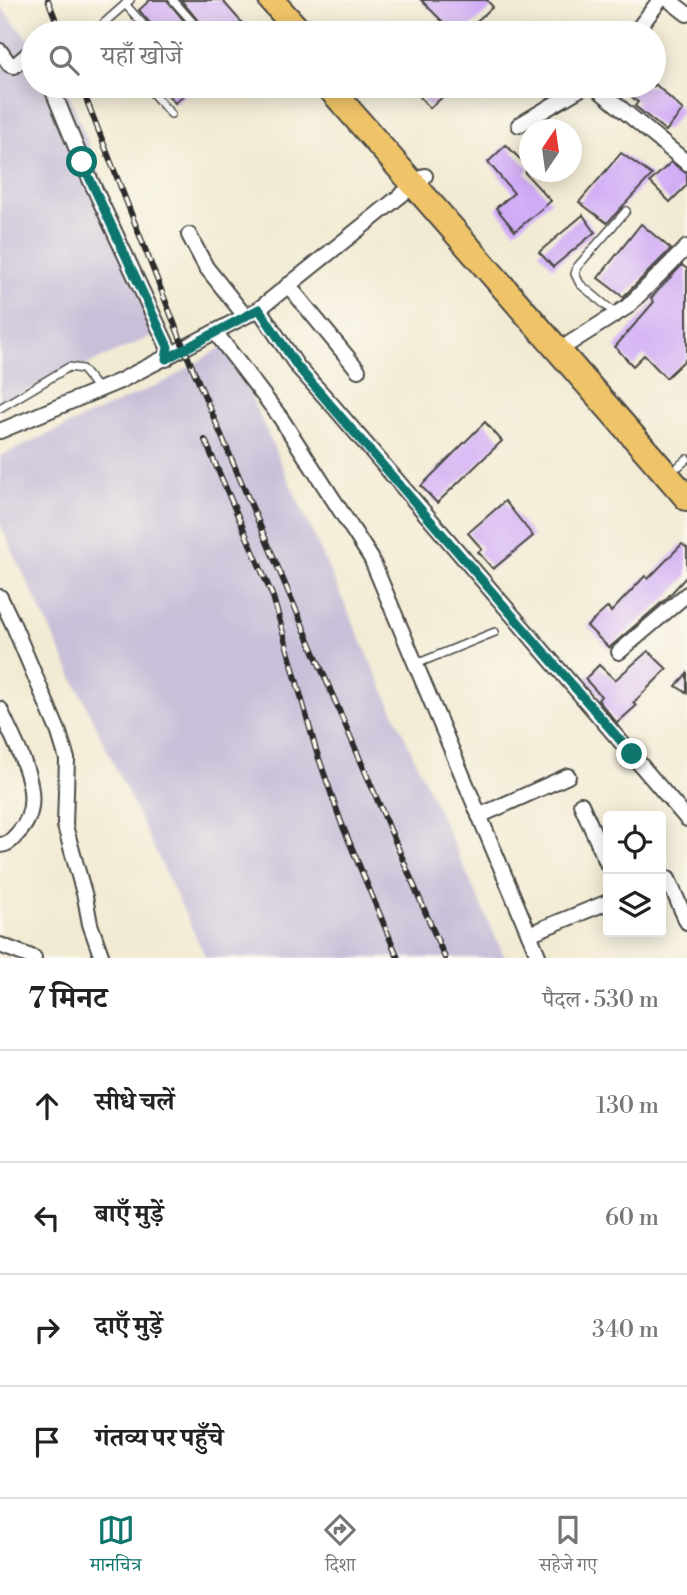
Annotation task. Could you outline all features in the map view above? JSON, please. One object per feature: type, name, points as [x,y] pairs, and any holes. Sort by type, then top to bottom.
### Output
[{"type":"highway","points":[[254,0],[272,21]]},
{"type":"highway","points":[[271,0],[289,21]]},
{"type":"highway","points":[[340,98],[684,467]]},
{"type":"highway","points":[[356,98],[419,180],[687,498]]},
{"type":"street","points":[[644,21],[660,0]]},
{"type":"street","points":[[669,0],[687,14]]},
{"type":"street","points":[[0,51],[10,65],[15,66],[21,60]]},
{"type":"street","points":[[56,98],[82,162],[168,347],[166,359]]},
{"type":"street","points":[[529,119],[565,98]]},
{"type":"street","points":[[608,98],[687,163]]},
{"type":"street","points":[[0,431],[100,391],[259,309],[419,180]]},
{"type":"street","points":[[189,235],[206,267],[245,316]]},
{"type":"street","points":[[570,343],[627,307],[687,247]]},
{"type":"street","points":[[288,285],[358,370]]},
{"type":"street","points":[[259,309],[297,366],[687,819]]},
{"type":"street","points":[[215,332],[280,418],[362,540],[539,958]]},
{"type":"street","points":[[619,652],[687,594]]},
{"type":"street","points":[[0,597],[49,709],[67,759],[65,826],[90,924],[102,958]]},
{"type":"street","points":[[0,709],[28,777],[33,803],[27,824],[9,843],[0,845]]},
{"type":"street","points":[[479,816],[568,776]]},
{"type":"street","points":[[581,804],[603,854]]},
{"type":"street","points":[[666,879],[687,922]]},
{"type":"street","points":[[529,934],[603,904]]},
{"type":"street","points":[[0,945],[34,958]]},
{"type":"lane","points":[[173,0],[191,21]]},
{"type":"lane","points":[[106,21],[127,2],[141,21]]},
{"type":"lane","points":[[157,98],[171,114]]},
{"type":"lane","points":[[617,314],[580,284],[575,274],[577,267],[626,211]]},
{"type":"lane","points":[[0,408],[74,367],[82,369],[100,391]]},
{"type":"lane","points":[[415,664],[495,632]]},
{"type":"shaded area","points":[[0,6],[21,31],[21,98],[71,98],[162,332],[0,402]]},
{"type":"shaded area","points":[[227,344],[505,958],[206,958],[0,524],[0,456],[166,381]]},
{"type":"building","points":[[150,0],[167,0],[184,21],[148,21],[139,10]]},
{"type":"building","points":[[181,0],[222,0],[240,21],[198,21]]},
{"type":"building","points":[[421,0],[487,0],[493,7],[477,21],[442,21]]},
{"type":"building","points":[[666,94],[683,110],[666,131],[635,106],[638,102],[632,98],[666,98]]},
{"type":"building","points":[[421,98],[441,98],[430,108]]},
{"type":"building","points":[[506,145],[519,158],[519,182],[533,182],[551,201],[515,231],[496,208],[514,193],[488,162]]},
{"type":"building","points":[[621,153],[652,175],[607,223],[579,202]]},
{"type":"building","points":[[671,162],[687,174],[687,185],[670,202],[650,182]]},
{"type":"building","points":[[583,215],[595,232],[553,267],[539,252]]},
{"type":"building","points":[[641,224],[671,249],[623,297],[598,278]]},
{"type":"building","points":[[682,265],[687,269],[687,358],[666,378],[644,355],[633,366],[615,347],[654,302],[651,298]]},
{"type":"building","points":[[485,422],[502,441],[437,503],[421,486]]},
{"type":"building","points":[[505,501],[533,536],[493,569],[478,552],[482,549],[468,533]]},
{"type":"building","points":[[682,544],[687,548],[687,576],[667,598],[609,648],[587,626],[608,607],[611,612],[645,576],[648,579]]},
{"type":"building","points":[[648,651],[667,669],[633,703],[636,706],[617,723],[598,700],[601,696],[585,679],[599,665],[615,680]]},
{"type":"building","points":[[687,673],[687,693],[676,686]]},
{"type":"railway","points":[[48,0],[56,21]]},
{"type":"railway","points":[[86,98],[184,348],[445,958]]},
{"type":"railway","points":[[205,440],[273,597],[316,750],[341,822],[398,958]]},
{"type":"route","points":[[82,162],[168,347],[166,359],[259,309],[297,366],[632,754]]}]
